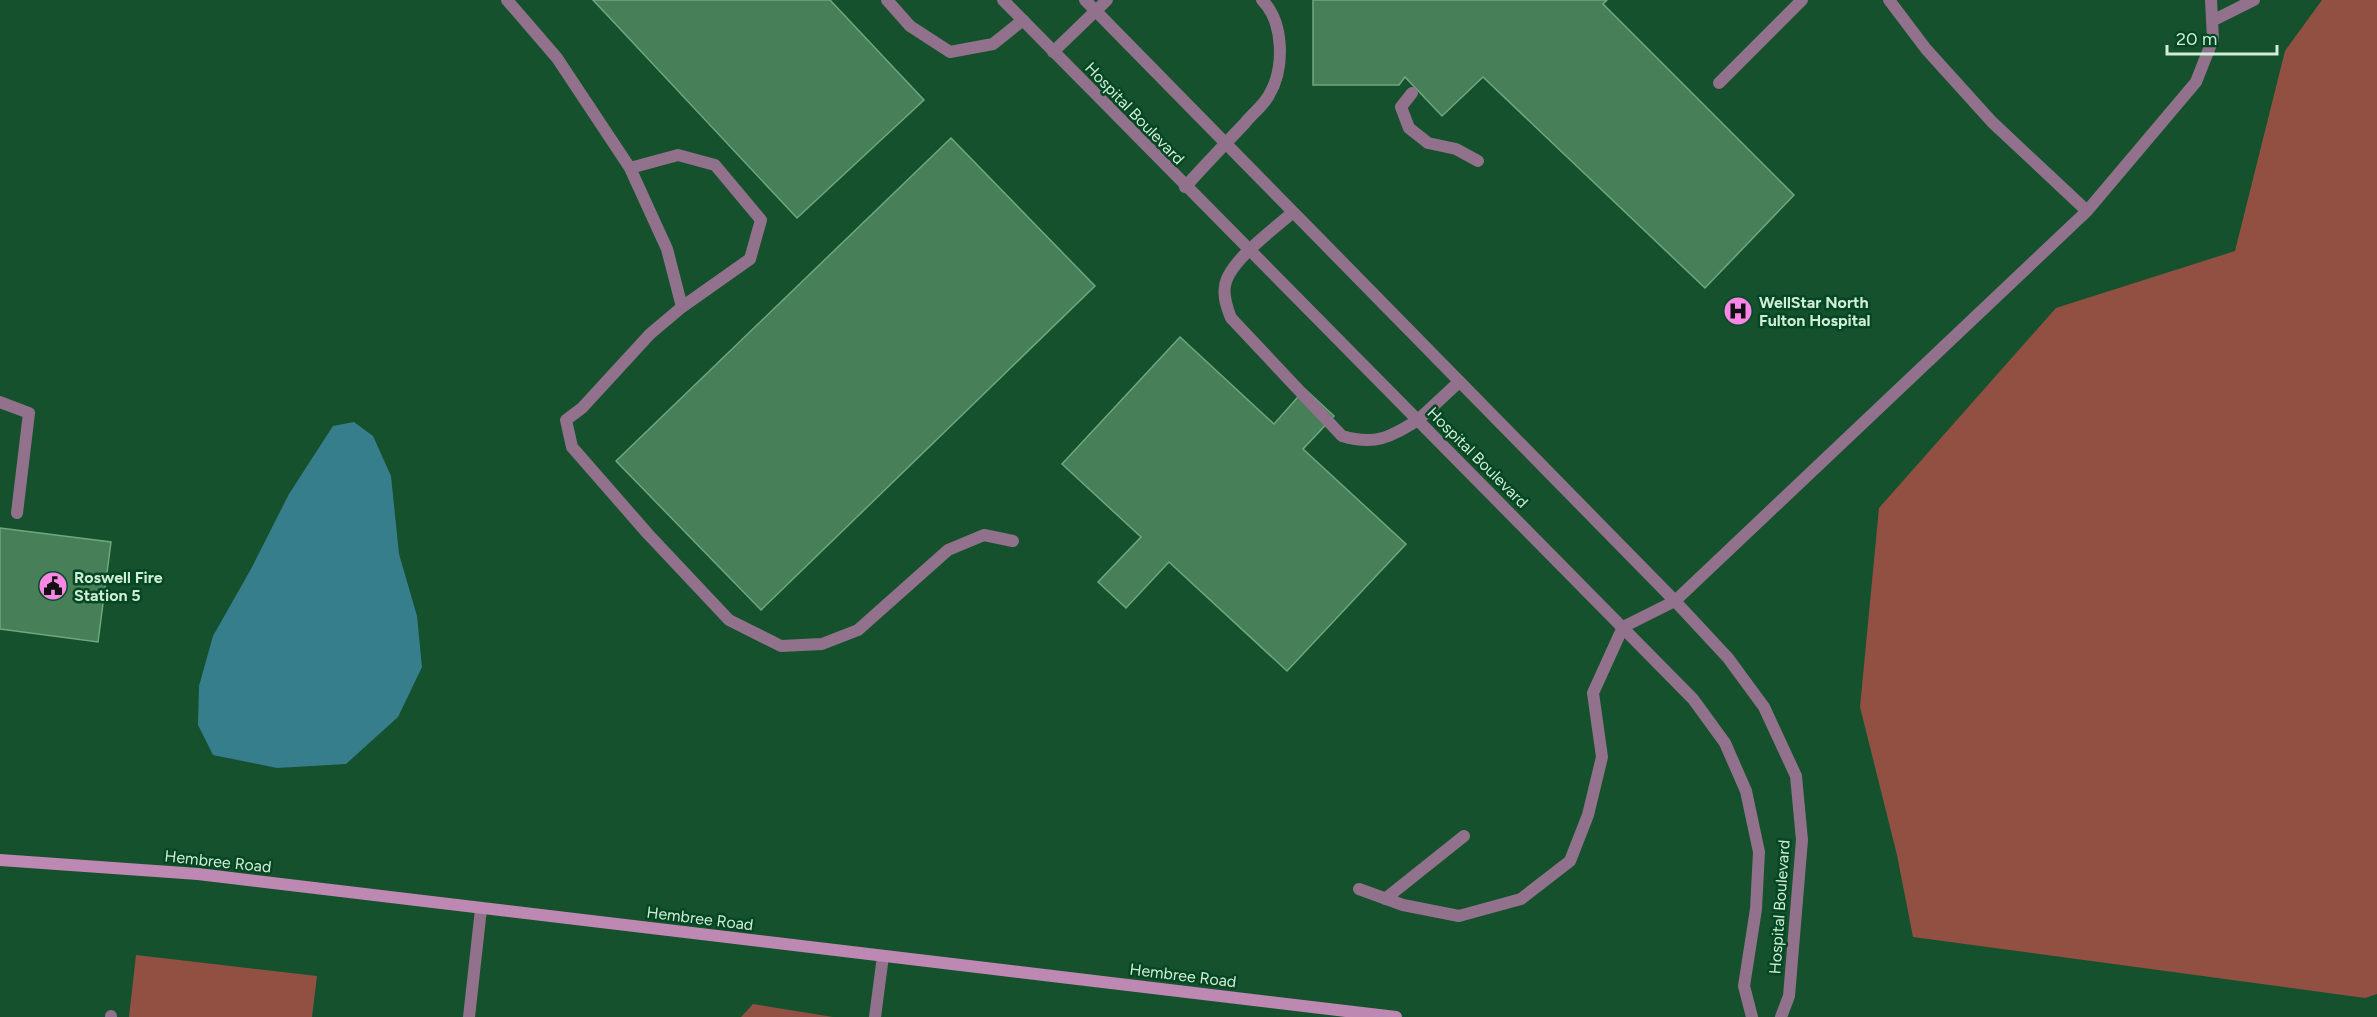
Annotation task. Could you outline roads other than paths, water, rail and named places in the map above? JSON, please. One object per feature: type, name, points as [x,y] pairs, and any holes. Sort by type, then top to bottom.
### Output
[{"type":"street","points":[[507,0],[557,58],[630,168],[667,249],[682,307]]},
{"type":"street","points":[[887,0],[910,26],[950,52],[993,44],[1023,20]]},
{"type":"street","name":"Hospital Boulevard","points":[[1003,0],[1185,187],[1693,699],[1725,743],[1746,791],[1759,852],[1756,909],[1744,986],[1752,1017]]},
{"type":"street","name":"Hospital Boulevard","points":[[1085,0],[1675,601],[1728,658],[1764,707],[1796,776],[1802,840],[1789,996],[1781,1017]]},
{"type":"street","points":[[1053,52],[1107,0]]},
{"type":"street","points":[[1185,187],[1269,96],[1277,76],[1280,52],[1278,30],[1270,8],[1262,0]]},
{"type":"street","points":[[1719,83],[1802,0]]},
{"type":"street","points":[[1889,0],[1926,49],[1992,122],[2087,211]]},
{"type":"street","points":[[1359,889],[1402,905],[1459,916],[1521,899],[1570,861],[1588,815],[1602,757],[1593,693],[1623,627],[1675,601],[2087,211],[2196,82],[2212,39],[2211,0]]},
{"type":"street","points":[[2212,21],[2254,0]]},
{"type":"street","points":[[1412,93],[1401,107],[1409,128],[1428,143],[1456,149],[1478,161]]},
{"type":"street","points":[[630,168],[678,155],[716,165],[761,220],[750,259],[682,307],[650,334],[582,408],[566,420],[572,447],[648,534],[729,620],[781,646],[822,644],[858,630],[948,550],[984,535],[1013,541]]},
{"type":"street","points":[[1292,213],[1249,251],[1230,273],[1225,285],[1226,302],[1231,318],[1342,436],[1371,441],[1388,438],[1418,420],[1459,382]]},
{"type":"street","points":[[0,402],[29,413],[16,513]]},
{"type":"street","points":[[1384,899],[1464,836]]},
{"type":"street","name":"Hembree Road","points":[[0,860],[198,874],[1396,1017]]},
{"type":"street","points":[[469,1017],[481,909]]},
{"type":"street","points":[[875,1017],[883,956]]},
{"type":"water","points":[[354,422],[373,436],[391,476],[399,554],[417,616],[422,667],[398,717],[346,764],[277,768],[213,755],[198,725],[199,686],[213,636],[251,569],[289,494],[333,426]]},
{"type":"place","name":"WellStar North Fulton Hospital","points":[[1738,311]]},
{"type":"place","name":"Roswell Fire Station 5","points":[[53,586]]}]
